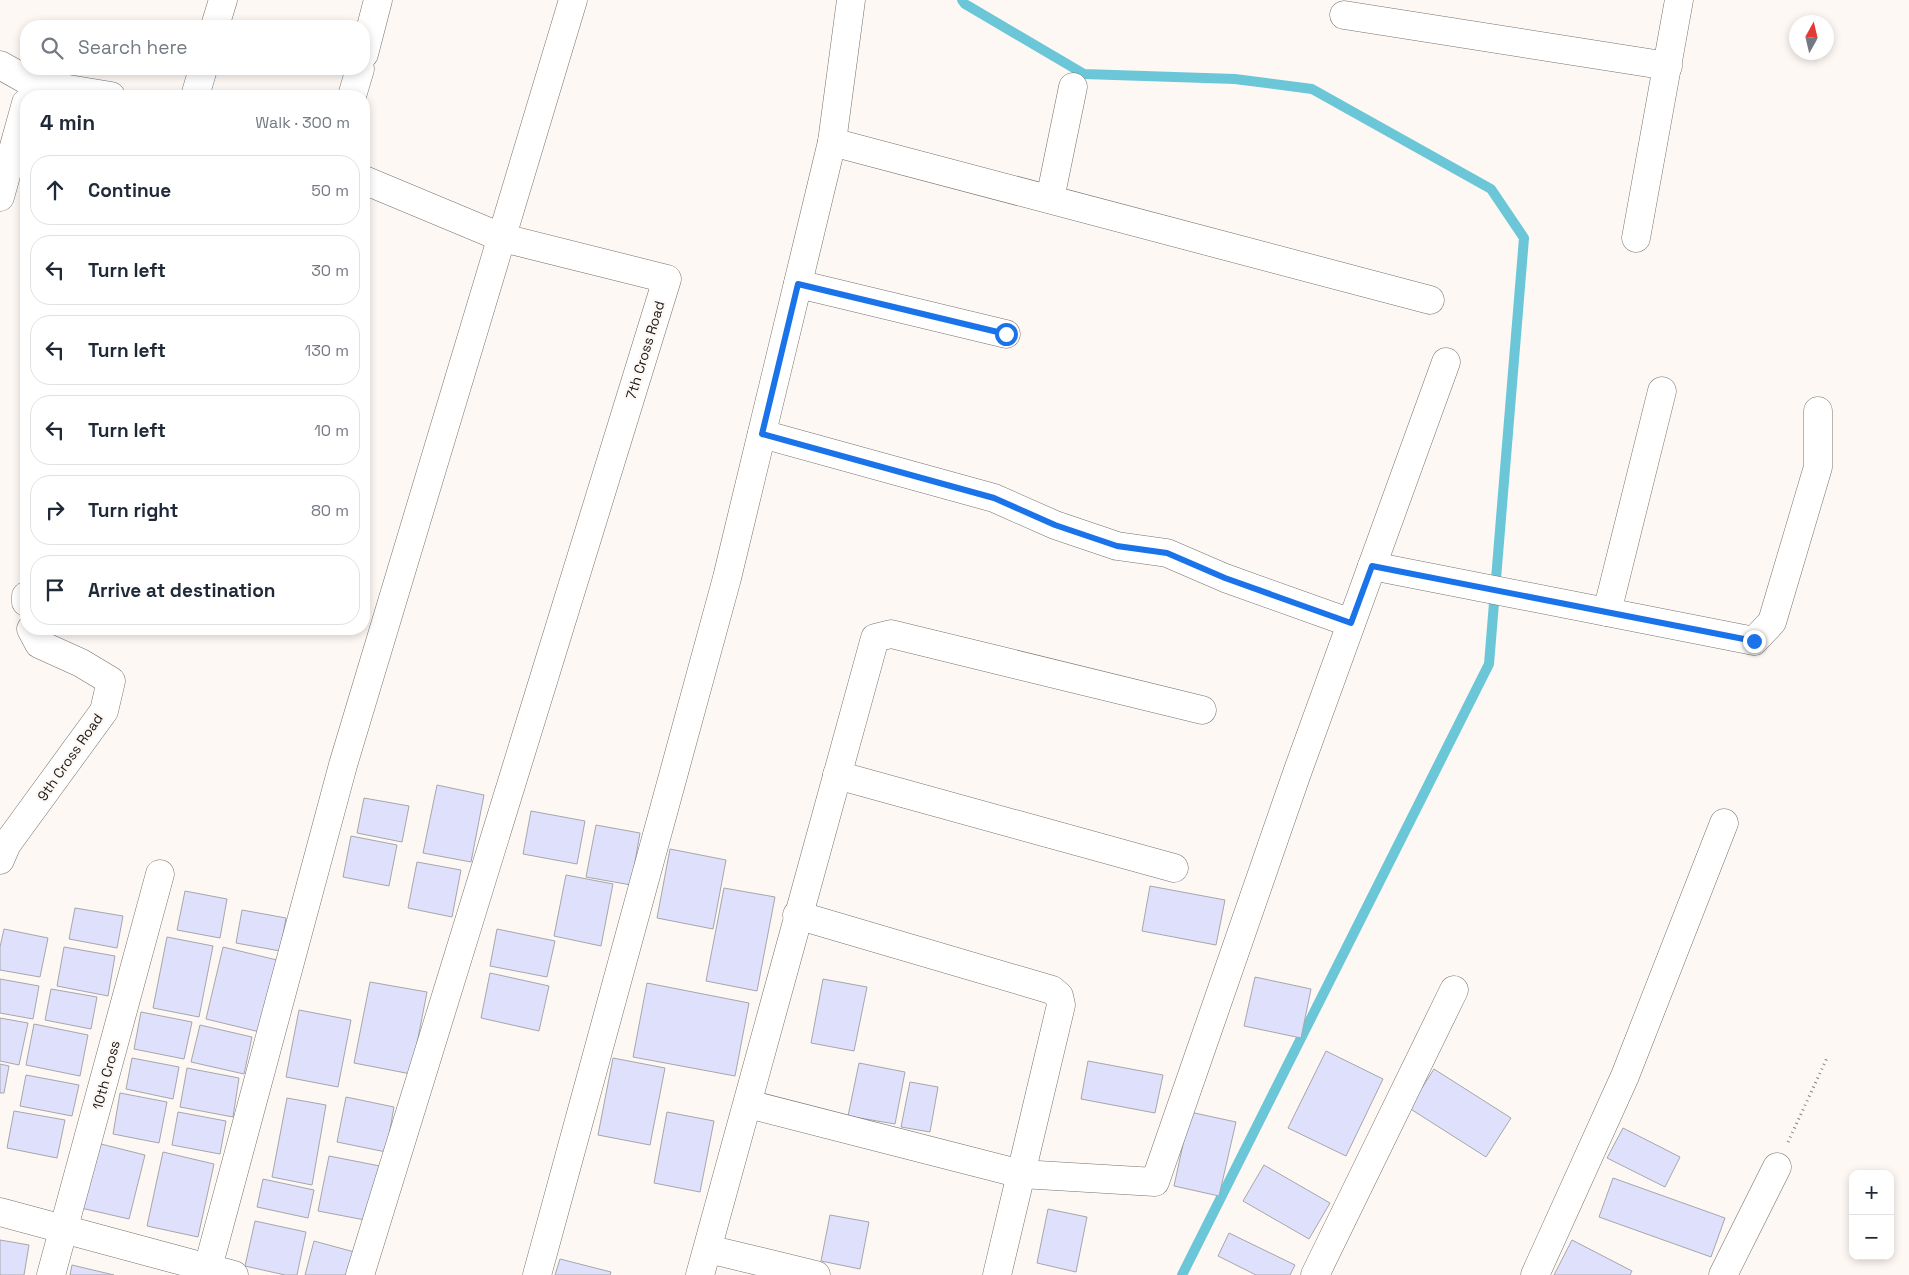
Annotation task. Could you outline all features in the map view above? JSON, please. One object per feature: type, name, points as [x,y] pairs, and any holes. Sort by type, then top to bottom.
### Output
[{"type":"street","points":[[217,20],[223,0]]},
{"type":"street","points":[[370,31],[378,0]]},
{"type":"street","points":[[207,1271],[343,765],[573,0]]},
{"type":"street","points":[[537,1275],[727,578],[832,142],[851,0]]},
{"type":"street","points":[[1636,238],[1679,0]]},
{"type":"street","points":[[1344,15],[1668,66]]},
{"type":"street","points":[[0,66],[25,90]]},
{"type":"street","points":[[197,90],[201,75]]},
{"type":"street","points":[[354,90],[358,75]]},
{"type":"street","points":[[1050,199],[1073,87]]},
{"type":"street","points":[[0,197],[20,126]]},
{"type":"street","points":[[832,142],[1430,300]]},
{"type":"street","name":"7th Cross Road","points":[[360,1275],[667,279],[503,238],[370,183]]},
{"type":"street","points":[[798,284],[1006,334]]},
{"type":"street","points":[[748,1104],[1021,1174],[1155,1182],[1296,772],[1446,362]]},
{"type":"street","points":[[1606,612],[1662,390]]},
{"type":"street","points":[[1372,566],[1754,641],[1772,622],[1818,467],[1818,411]]},
{"type":"street","points":[[762,434],[994,498],[1055,525],[1117,546],[1167,553],[1225,578],[1351,623]]},
{"type":"street","points":[[700,1275],[748,1104],[797,915],[875,638],[891,634],[1202,710]]},
{"type":"street","name":"9th Cross Road","points":[[0,860],[7,844],[104,712],[111,681],[81,663],[39,644],[34,635]]},
{"type":"street","points":[[837,775],[1174,868]]},
{"type":"street","points":[[1536,1275],[1625,1076],[1724,823]]},
{"type":"street","name":"10th Cross","points":[[51,1275],[160,874]]},
{"type":"street","points":[[797,915],[1052,990],[1060,996],[1061,1005],[997,1275]]},
{"type":"street","points":[[1316,1275],[1454,990]]},
{"type":"street","points":[[1723,1275],[1776,1167]]},
{"type":"street","points":[[0,1212],[207,1271],[234,1275]]},
{"type":"street","points":[[708,1249],[816,1275]]},
{"type":"path","points":[[1776,1167],[1827,1058]]},
{"type":"building","points":[[437,785],[484,795],[471,862],[423,853]]},
{"type":"building","points":[[364,798],[409,806],[402,842],[357,833]]},
{"type":"building","points":[[531,811],[585,821],[577,864],[523,854]]},
{"type":"building","points":[[596,825],[640,833],[631,885],[586,877]]},
{"type":"building","points":[[351,836],[397,845],[389,886],[343,877]]},
{"type":"building","points":[[670,849],[726,860],[713,929],[657,918]]},
{"type":"building","points":[[417,862],[461,870],[452,917],[408,908]]},
{"type":"building","points":[[566,875],[613,884],[601,946],[554,936]]},
{"type":"building","points":[[1150,886],[1225,900],[1216,945],[1142,931]]},
{"type":"building","points":[[724,888],[775,897],[757,991],[706,981]]},
{"type":"building","points":[[185,891],[227,899],[220,938],[177,930]]},
{"type":"building","points":[[75,908],[123,916],[117,948],[69,939]]},
{"type":"building","points":[[242,910],[286,918],[280,951],[236,943]]},
{"type":"building","points":[[4,929],[48,938],[40,977],[0,970],[0,947]]},
{"type":"building","points":[[497,929],[555,941],[547,977],[490,966]]},
{"type":"building","points":[[167,937],[213,946],[199,1017],[153,1008]]},
{"type":"building","points":[[64,947],[115,956],[108,996],[57,986]]},
{"type":"building","points":[[223,947],[281,961],[264,1033],[206,1019]]},
{"type":"building","points":[[490,973],[549,986],[539,1031],[481,1018]]},
{"type":"building","points":[[1255,977],[1311,989],[1301,1038],[1244,1026]]},
{"type":"building","points":[[0,979],[39,986],[33,1019],[0,1013]]},
{"type":"building","points":[[823,979],[867,987],[854,1051],[811,1043]]},
{"type":"building","points":[[370,982],[427,992],[411,1074],[354,1063]]},
{"type":"building","points":[[647,983],[749,1003],[735,1076],[633,1057]]},
{"type":"building","points":[[51,989],[97,997],[91,1029],[45,1020]]},
{"type":"building","points":[[299,1010],[351,1020],[338,1087],[286,1077]]},
{"type":"building","points":[[141,1012],[192,1022],[184,1059],[134,1049]]},
{"type":"building","points":[[0,1018],[28,1023],[19,1065],[0,1061]]},
{"type":"building","points":[[34,1024],[88,1035],[80,1076],[26,1065]]},
{"type":"building","points":[[200,1025],[252,1037],[244,1074],[191,1062]]},
{"type":"building","points":[[1326,1051],[1383,1079],[1346,1156],[1288,1128]]},
{"type":"building","points":[[132,1058],[179,1067],[173,1099],[126,1089]]},
{"type":"building","points":[[613,1058],[665,1068],[650,1145],[598,1135]]},
{"type":"building","points":[[1088,1061],[1163,1075],[1155,1113],[1081,1099]]},
{"type":"building","points":[[859,1063],[905,1072],[895,1124],[848,1116]]},
{"type":"building","points":[[0,1064],[9,1066],[4,1093],[0,1093]]},
{"type":"building","points":[[187,1068],[239,1078],[233,1117],[180,1107]]},
{"type":"building","points":[[1434,1069],[1511,1118],[1486,1157],[1409,1108]]},
{"type":"building","points":[[26,1075],[79,1085],[72,1116],[20,1106]]},
{"type":"building","points":[[910,1082],[938,1087],[930,1132],[901,1127]]},
{"type":"building","points":[[120,1093],[167,1102],[159,1143],[113,1134]]},
{"type":"building","points":[[346,1097],[394,1107],[386,1152],[337,1142]]},
{"type":"building","points":[[287,1098],[326,1105],[312,1185],[272,1177]]},
{"type":"building","points":[[14,1111],[65,1120],[57,1158],[7,1148]]},
{"type":"building","points":[[178,1112],[226,1121],[220,1154],[172,1145]]},
{"type":"building","points":[[667,1112],[714,1121],[700,1192],[654,1183]]},
{"type":"building","points":[[1190,1112],[1236,1122],[1219,1196],[1174,1186]]},
{"type":"building","points":[[1623,1128],[1680,1157],[1665,1187],[1607,1158]]},
{"type":"building","points":[[97,1143],[145,1155],[129,1219],[81,1208]]},
{"type":"building","points":[[163,1152],[214,1164],[198,1237],[147,1226]]},
{"type":"building","points":[[329,1156],[380,1166],[370,1221],[318,1211]]},
{"type":"building","points":[[1264,1165],[1330,1203],[1309,1239],[1243,1201]]},
{"type":"building","points":[[1613,1178],[1725,1218],[1711,1257],[1599,1217]]},
{"type":"building","points":[[263,1179],[314,1190],[308,1218],[257,1207]]},
{"type":"building","points":[[1048,1209],[1087,1217],[1076,1272],[1037,1263]]},
{"type":"building","points":[[830,1215],[869,1222],[860,1269],[821,1261]]},
{"type":"building","points":[[255,1221],[306,1232],[297,1275],[285,1275],[245,1266]]},
{"type":"building","points":[[1229,1233],[1295,1265],[1290,1275],[1256,1275],[1218,1256]]},
{"type":"building","points":[[0,1240],[29,1245],[24,1275],[0,1275]]},
{"type":"building","points":[[1572,1240],[1632,1271],[1630,1275],[1554,1275]]},
{"type":"building","points":[[314,1241],[358,1253],[352,1275],[305,1275]]},
{"type":"building","points":[[560,1259],[611,1272],[610,1275],[555,1275]]},
{"type":"building","points":[[72,1265],[114,1275],[70,1275]]},
{"type":"waterway","points":[[962,0],[965,4],[1084,74],[1235,79],[1312,89],[1491,189],[1524,238],[1489,664],[1182,1275]]},
{"type":"route","points":[[1006,334],[798,284],[762,434],[994,498],[1055,525],[1117,546],[1167,553],[1225,578],[1351,623],[1372,566],[1754,641]]}]
